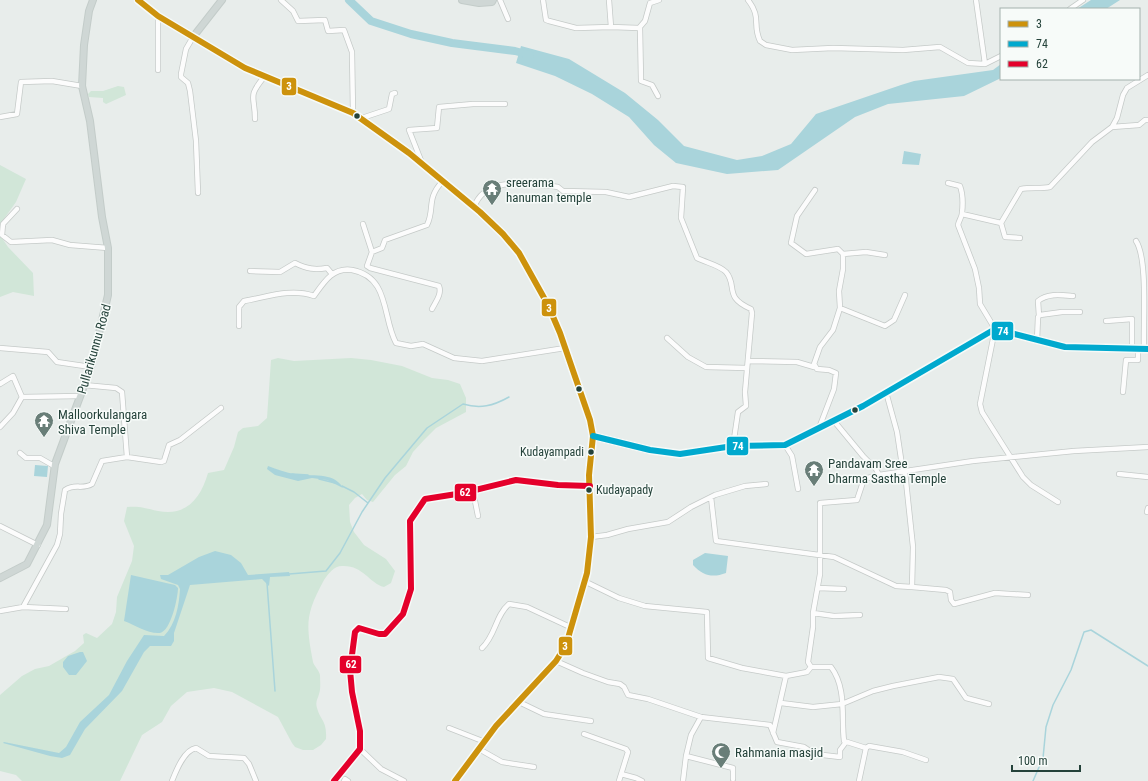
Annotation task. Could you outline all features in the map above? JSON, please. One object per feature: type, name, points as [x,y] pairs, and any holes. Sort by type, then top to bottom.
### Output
[{"type":"main road","name":"Pullarikunnu Road","points":[[0,578],[27,564],[47,526],[54,466],[91,367],[108,295],[108,248],[102,217],[90,121],[82,86],[84,45],[89,11],[93,0]]},
{"type":"main road","points":[[138,0],[158,16],[245,68],[362,118],[474,207],[503,234],[519,253],[548,305],[565,348],[590,420],[593,436],[590,453],[590,558],[566,645],[556,661],[479,749],[455,781]]},
{"type":"main road","points":[[193,37],[222,0]]},
{"type":"main road","points":[[462,0],[487,3],[492,2],[493,0]]},
{"type":"main road","points":[[593,436],[650,450],[680,454],[733,446],[785,445],[834,421],[995,329],[1065,347],[1140,349]]},
{"type":"street","points":[[281,0],[293,11],[298,21],[325,20],[328,31],[344,30],[352,52],[353,113]]},
{"type":"street","points":[[500,0],[508,19]]},
{"type":"street","points":[[543,0],[546,20],[576,28],[640,28]]},
{"type":"street","points":[[609,0],[611,27]]},
{"type":"street","points":[[658,0],[650,3],[645,20],[640,28],[641,81],[652,85],[658,96]]},
{"type":"street","points":[[748,0],[757,12],[756,33],[760,41],[773,47],[792,50],[833,48],[903,50],[940,47],[968,63],[985,64],[1000,56]]},
{"type":"street","points":[[976,0],[985,64]]},
{"type":"street","points":[[1071,8],[1083,0]]},
{"type":"street","points":[[158,16],[158,70]]},
{"type":"street","points":[[193,37],[186,48],[180,74],[181,77],[188,83],[190,91],[196,141],[198,193]]},
{"type":"street","points":[[1020,238],[1005,237],[1001,223],[1021,189],[1041,189],[1050,186],[1092,142],[1112,127],[1117,118],[1123,95],[1127,88],[1148,76]]},
{"type":"street","points":[[254,119],[255,108],[252,99],[254,90],[264,77]]},
{"type":"street","points":[[0,117],[16,114],[21,82],[52,82],[82,86]]},
{"type":"street","points":[[362,118],[389,110],[392,94],[395,93]]},
{"type":"street","points":[[422,165],[409,130],[437,128],[439,107],[473,104],[505,104]]},
{"type":"street","points":[[1112,127],[1139,125],[1145,120],[1148,120]]},
{"type":"street","points":[[372,252],[382,248],[385,240],[427,225],[431,199],[435,190],[442,182]]},
{"type":"street","points":[[948,183],[960,186],[962,191],[962,214],[958,225],[975,269],[979,288],[980,304],[995,329],[980,406],[982,412],[1012,458],[1019,472],[1031,485],[1058,502]]},
{"type":"street","points":[[474,207],[477,198],[486,191],[498,185],[508,184],[558,187],[563,191],[606,192],[629,197],[673,186],[683,187],[680,218],[698,258],[725,271],[729,277],[732,294],[736,300],[751,309],[753,317],[747,368],[746,406],[738,412],[733,446]]},
{"type":"street","points":[[814,367],[820,347],[833,330],[840,308],[843,254],[838,249],[806,254],[792,243],[797,216],[815,190]]},
{"type":"street","points":[[17,208],[3,224],[2,235],[11,242],[52,240],[70,245],[108,248]]},
{"type":"street","points":[[962,214],[1001,223]]},
{"type":"street","points":[[361,272],[367,266],[372,252],[363,224]]},
{"type":"street","points":[[1123,392],[1126,360],[1138,360],[1148,296],[1145,258],[1141,245],[1136,241]]},
{"type":"street","points":[[843,254],[866,252],[885,255]]},
{"type":"street","points":[[250,271],[280,272],[296,263],[310,269],[327,268],[332,274]]},
{"type":"street","points":[[367,266],[439,286],[440,290],[438,297],[432,309]]},
{"type":"street","points":[[239,326],[239,307],[244,301],[288,292],[306,293],[314,296],[332,274],[339,270],[361,272],[371,278],[380,291],[389,316],[392,336],[396,343],[411,346],[423,344],[454,358],[482,361],[565,348]]},
{"type":"street","points":[[840,308],[885,326],[894,320],[905,295]]},
{"type":"street","points":[[1037,341],[1039,316],[1038,301],[1042,298],[1055,295],[1073,296]]},
{"type":"street","points":[[1039,316],[1062,312],[1080,312]]},
{"type":"street","points":[[1106,321],[1132,319],[1140,349]]},
{"type":"street","points":[[667,338],[688,357],[706,367],[747,368]]},
{"type":"street","points":[[0,348],[48,352],[58,362],[91,367]]},
{"type":"street","points":[[748,361],[797,362],[836,374],[834,389],[819,428]]},
{"type":"street","points":[[0,384],[13,376],[22,397]]},
{"type":"street","points":[[84,385],[118,388],[122,392],[127,457]]},
{"type":"street","points":[[886,392],[897,432],[904,472],[913,547],[912,587]]},
{"type":"street","points":[[22,397],[80,396]]},
{"type":"street","points":[[0,427],[13,413],[22,397]]},
{"type":"street","points":[[24,607],[57,545],[60,534],[61,514],[65,490],[70,486],[90,486],[102,461],[127,457],[150,461],[164,461],[169,445],[184,437],[221,408]]},
{"type":"street","points":[[834,421],[863,456],[876,469],[879,475]]},
{"type":"street","points":[[785,445],[792,456],[798,488]]},
{"type":"street","points":[[810,667],[808,662],[814,627],[813,613],[818,588],[820,555],[820,503],[858,500],[864,479],[879,475],[961,463],[1074,451],[1148,447]]},
{"type":"street","points":[[20,453],[26,458],[40,458],[54,466]]},
{"type":"street","points":[[1119,474],[1148,477]]},
{"type":"street","points":[[334,781],[360,749],[360,731],[352,692],[350,670],[355,632],[358,628],[379,634],[385,634],[403,614],[411,589],[410,521],[422,502],[428,498],[516,480],[558,485],[590,486]]},
{"type":"street","points":[[591,537],[607,535],[628,528],[668,522],[711,497],[745,486],[766,484]]},
{"type":"street","points":[[473,490],[478,516]]},
{"type":"street","points":[[711,497],[716,541],[834,557],[845,560],[896,586],[946,590],[950,592],[951,600],[954,604],[995,593],[1028,595]]},
{"type":"street","points":[[0,526],[38,545]]},
{"type":"street","points":[[584,581],[619,598],[645,606],[704,610],[708,615],[708,658],[742,668],[786,676],[807,672],[810,667]]},
{"type":"street","points":[[818,588],[844,589]]},
{"type":"street","points":[[482,648],[490,641],[503,610],[509,604],[527,607],[570,627]]},
{"type":"street","points":[[0,611],[24,607],[66,609]]},
{"type":"street","points":[[813,613],[834,616],[860,615]]},
{"type":"street","points":[[556,661],[583,674],[608,682],[620,684],[624,687],[628,695],[648,699],[702,718],[770,725],[777,742],[804,747],[813,753],[840,757],[840,750],[846,742]]},
{"type":"street","points":[[810,667],[831,667],[841,687],[843,735],[846,742]]},
{"type":"street","points":[[773,733],[786,676]]},
{"type":"street","points":[[781,702],[813,707],[842,704],[873,691],[939,677],[953,679],[966,698],[989,704]]},
{"type":"street","points":[[519,702],[544,714],[591,721]]},
{"type":"street","points":[[683,781],[686,756],[691,735],[702,718]]},
{"type":"street","points":[[449,728],[485,742]]},
{"type":"street","points":[[584,734],[626,749],[628,756],[619,781]]},
{"type":"street","points":[[846,742],[866,748],[869,746],[880,748],[926,760]]},
{"type":"street","points":[[172,781],[178,768],[189,752],[196,748],[209,756],[244,758],[249,764],[256,781]]},
{"type":"street","points":[[859,781],[866,748]]},
{"type":"street","points":[[360,749],[381,769],[404,781]]},
{"type":"street","points":[[479,749],[502,762],[534,766]]},
{"type":"street","points":[[686,756],[734,768],[733,779]]},
{"type":"street","points":[[621,774],[642,781]]},
{"type":"street","points":[[344,781],[345,779],[348,781]]},
{"type":"green space","points":[[118,86],[124,87],[126,95],[106,104],[103,102],[103,98],[89,97],[88,94],[91,91],[103,91]]},
{"type":"green space","points":[[0,165],[26,179],[16,202],[1,223],[0,235]]},
{"type":"green space","points":[[0,235],[8,247],[33,273],[34,296],[13,292],[0,297]]},
{"type":"green space","points":[[278,358],[294,361],[351,358],[402,366],[432,378],[448,380],[460,384],[466,398],[466,412],[436,428],[413,452],[406,466],[395,475],[373,502],[367,500],[362,494],[355,498],[349,505],[350,522],[354,532],[364,545],[386,559],[395,571],[391,583],[384,587],[374,582],[355,568],[349,566],[336,567],[324,580],[313,602],[310,611],[308,629],[313,662],[320,675],[320,690],[316,706],[326,728],[326,739],[321,745],[313,750],[303,750],[295,747],[278,717],[232,692],[214,688],[187,692],[171,706],[162,722],[142,735],[120,781],[22,781],[16,775],[0,771],[0,695],[22,676],[35,669],[49,666],[75,651],[84,643],[83,635],[86,633],[97,638],[112,624],[116,612],[117,597],[132,561],[134,546],[124,521],[127,507],[139,507],[168,512],[177,511],[191,504],[201,490],[208,473],[224,470],[234,447],[238,432],[243,428],[258,426],[267,418],[271,360]]},
{"type":"water","points":[[1091,0],[1120,0],[1108,8],[1079,8]]},
{"type":"water","points":[[521,46],[569,59],[625,93],[658,120],[684,146],[737,160],[762,156],[791,144],[816,114],[901,85],[914,81],[993,70],[1000,65],[1000,78],[964,96],[888,104],[855,117],[778,170],[727,174],[676,163],[654,145],[629,117],[592,94],[555,76],[516,63]]},
{"type":"water","points":[[904,151],[921,154],[919,165],[902,164]]},
{"type":"water","points":[[35,465],[48,466],[47,477],[34,476]]},
{"type":"water","points":[[268,466],[285,472],[301,475],[328,477],[334,479],[343,488],[327,480],[312,478],[298,481],[275,475],[267,469]]},
{"type":"water","points":[[215,551],[231,555],[241,563],[248,575],[289,572],[290,576],[270,577],[269,586],[262,579],[190,585],[174,633],[174,641],[171,646],[150,646],[144,652],[122,691],[85,729],[70,755],[62,758],[50,756],[3,743],[59,753],[66,747],[80,722],[109,695],[127,661],[144,635],[164,636],[171,626],[178,608],[180,589],[178,585],[161,579],[160,575],[168,575],[199,557]]},
{"type":"water","points":[[705,553],[728,556],[726,573],[712,576],[704,574],[697,569],[693,565],[693,560]]},
{"type":"water","points":[[131,575],[175,585],[178,588],[177,599],[171,620],[164,631],[155,633],[146,631],[124,621]]},
{"type":"water","points":[[83,652],[87,661],[76,675],[69,675],[63,667],[63,662],[68,656]]},
{"type":"waterway","points":[[349,0],[371,21],[411,34],[452,43],[515,51],[530,55]]},
{"type":"waterway","points":[[289,574],[326,571],[340,553],[362,512],[385,478],[427,428],[463,404],[469,406],[486,406],[497,403],[509,397]]},
{"type":"waterway","points":[[292,474],[308,475]]},
{"type":"waterway","points":[[319,479],[335,483]]},
{"type":"waterway","points":[[342,486],[354,492],[368,503]]},
{"type":"waterway","points":[[267,583],[275,691]]},
{"type":"waterway","points":[[1033,781],[1043,758],[1046,727],[1053,705],[1071,670],[1084,632],[1091,630],[1148,666]]},
{"type":"transit line","name":"3","points":[[138,0],[158,16],[245,68],[353,113],[409,153],[480,212],[503,234],[519,253],[548,305],[560,333],[590,420],[593,436],[589,475],[591,537],[587,573],[566,645],[556,661],[496,726],[455,781]]},
{"type":"transit line","name":"74","points":[[593,436],[650,450],[680,454],[733,446],[785,445],[863,406],[995,329],[1065,347],[1148,349]]},
{"type":"transit line","name":"62","points":[[334,781],[360,749],[360,731],[352,692],[350,670],[355,632],[359,628],[379,634],[385,634],[403,614],[411,589],[410,521],[425,499],[463,493],[516,480],[558,485],[590,486]]},
{"type":"place","name":"sreerama hanuman temple","points":[[492,206]]},
{"type":"place","name":"Malloorkulangara Shiva Temple","points":[[44,438]]},
{"type":"place","name":"Kudayampadi","points":[[591,452]]},
{"type":"place","name":"Pandavam Sree Dharma Sastha Temple","points":[[814,487]]},
{"type":"place","name":"Kudayapady","points":[[589,490]]},
{"type":"place","name":"Rahmania masjid","points":[[721,769]]}]
